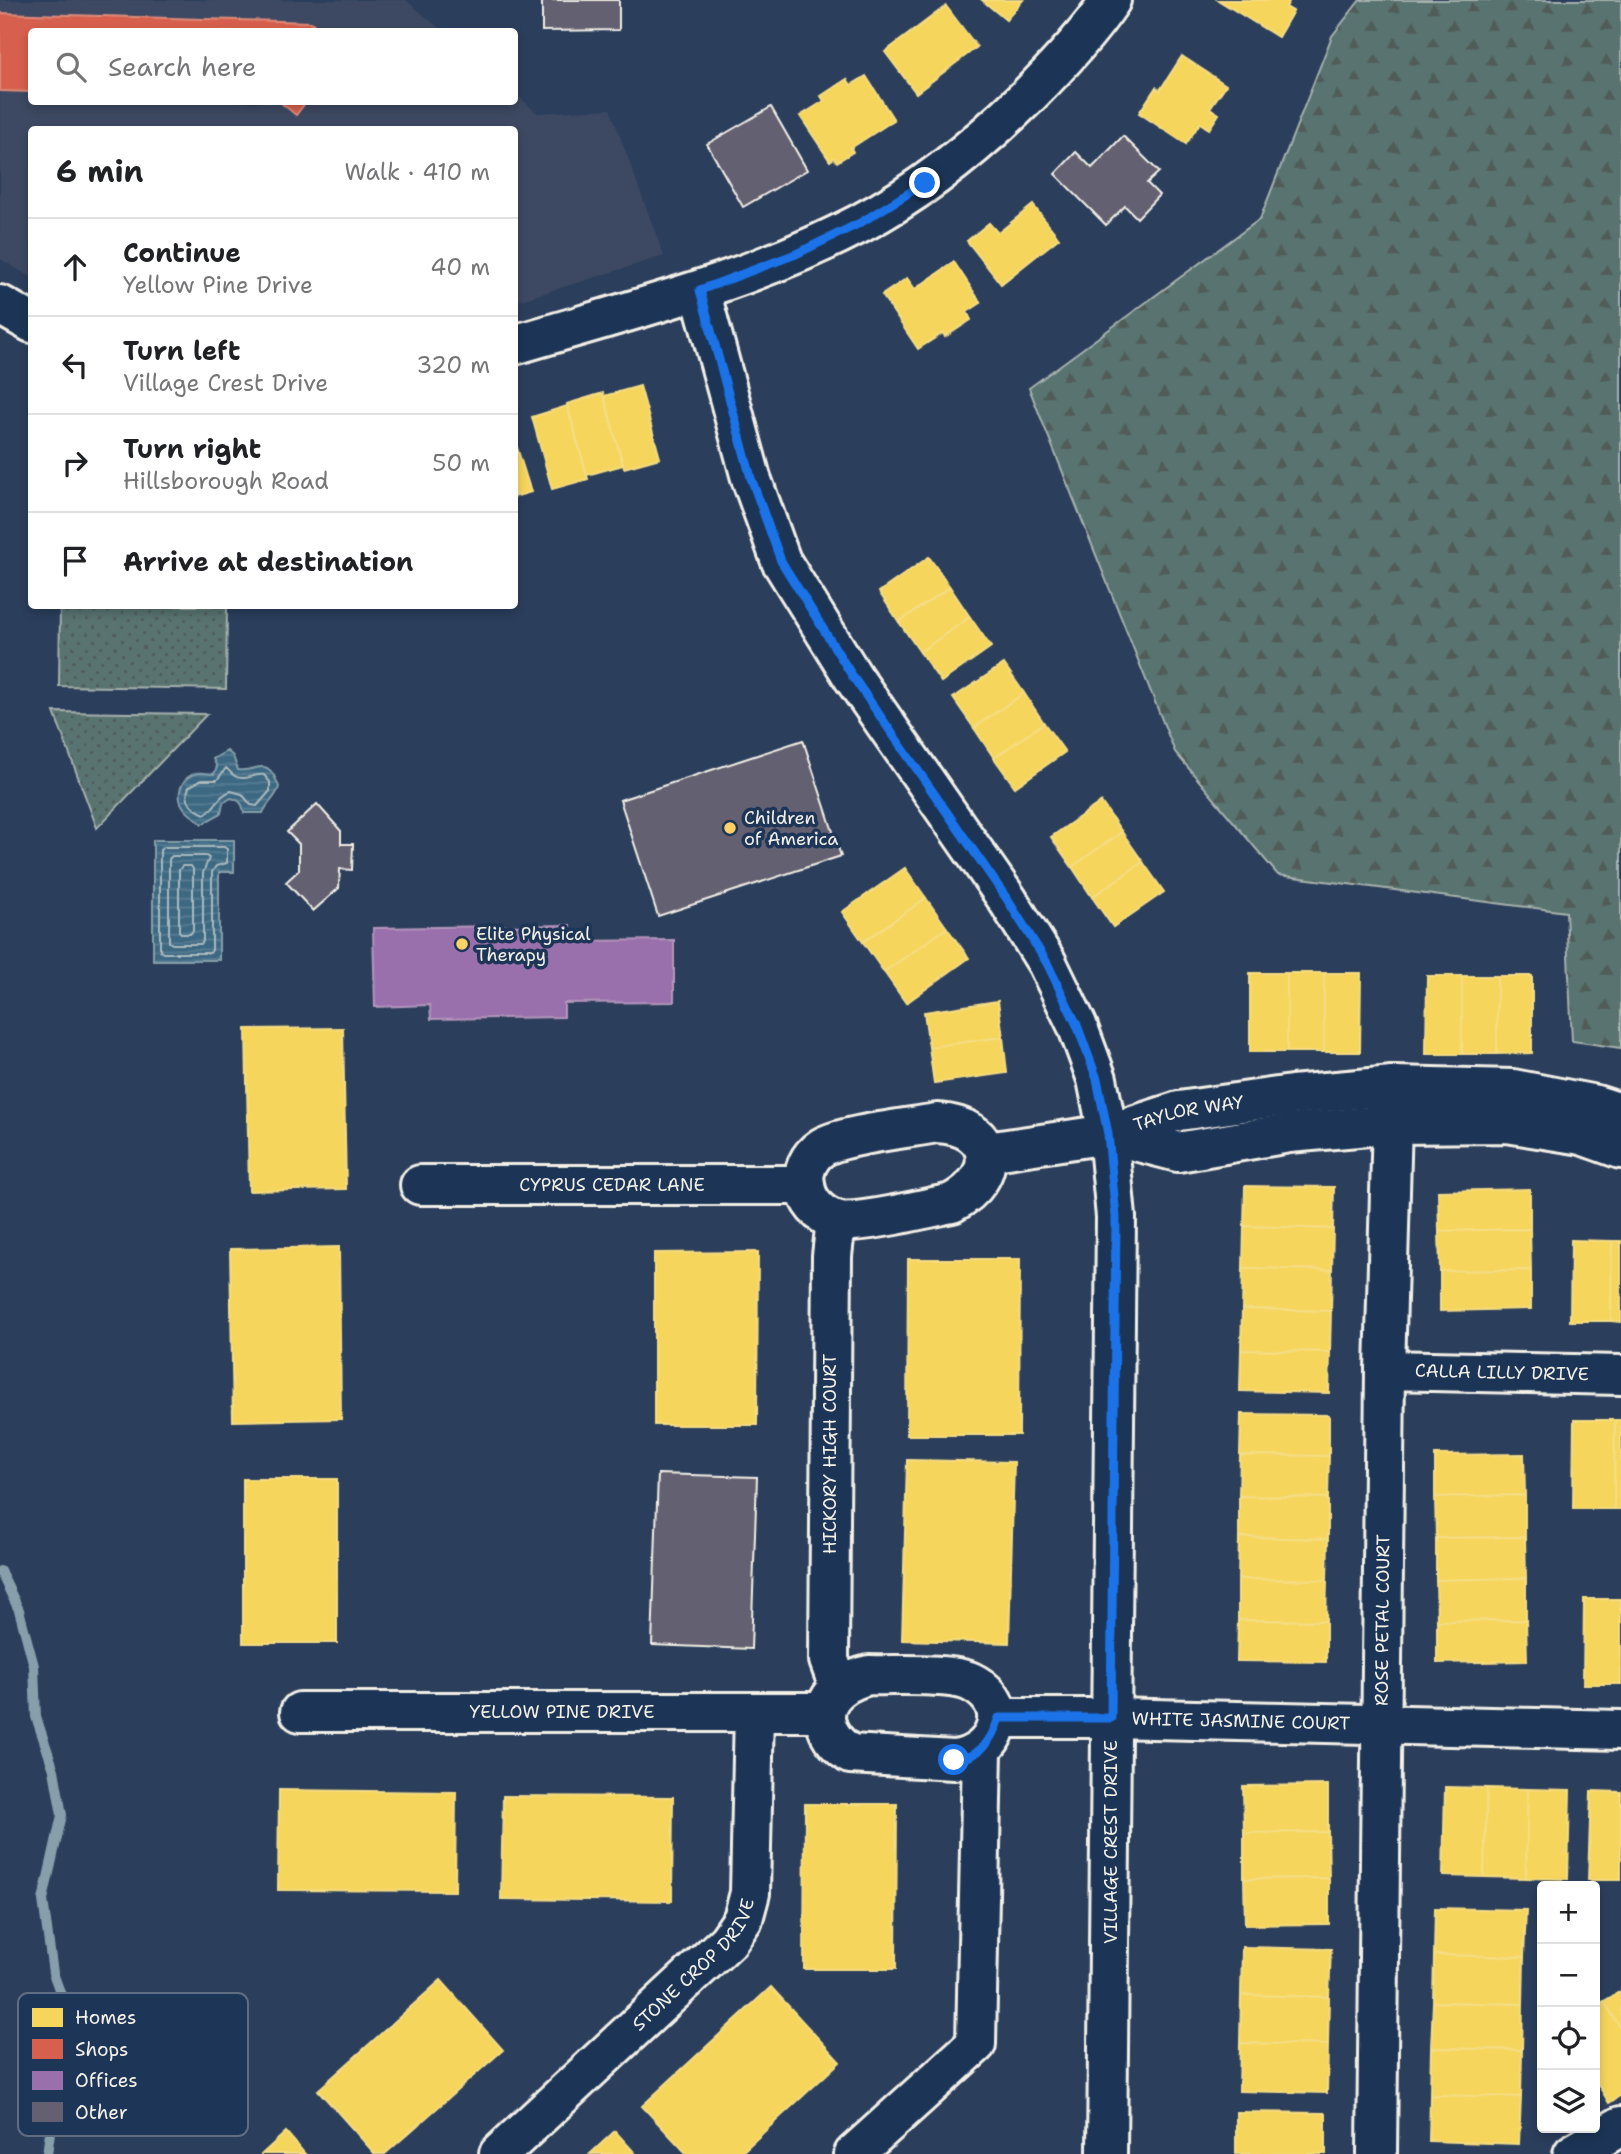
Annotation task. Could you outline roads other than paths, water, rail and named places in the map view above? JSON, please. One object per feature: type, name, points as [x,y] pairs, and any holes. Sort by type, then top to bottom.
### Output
[{"type":"street","points":[[518,344],[700,290],[796,254],[860,223],[925,183],[992,131],[1039,85],[1111,0]]},
{"type":"street","name":"VILLAGE CREST DRIVE","points":[[700,290],[751,478],[781,561],[853,677],[1007,899],[1047,963],[1077,1025],[1097,1079],[1108,1134],[1116,1217],[1107,2154]]},
{"type":"street","points":[[0,305],[28,321]]},
{"type":"street","name":"TAYLOR WAY","points":[[1108,1134],[1179,1111],[1293,1095],[1393,1086],[1513,1089],[1596,1105],[1621,1113]]},
{"type":"street","name":"ROSE PETAL COURT","points":[[1377,2154],[1385,1370],[1393,1086]]},
{"type":"street","points":[[937,1123],[952,1124],[965,1128],[978,1138],[986,1152],[984,1171],[975,1185],[965,1196],[952,1203],[853,1221],[836,1220],[811,1203],[805,1185],[805,1170],[812,1156],[822,1147],[851,1138],[937,1123]]},
{"type":"street","name":"TAYLOR WAY","points":[[1108,1134],[1178,1152],[1289,1133],[1392,1124],[1507,1124],[1581,1135],[1621,1149]]},
{"type":"street","points":[[986,1152],[1108,1134]]},
{"type":"street","name":"CYPRUS CEDAR LANE","points":[[420,1185],[805,1185]]},
{"type":"street","name":"HICKORY HIGH COURT","points":[[832,1700],[828,1660],[832,1256],[836,1220]]},
{"type":"street","name":"CALLA LILLY DRIVE","points":[[1385,1370],[1621,1375]]},
{"type":"street","name":"YELLOW PINE DRIVE","points":[[300,1712],[754,1712],[832,1700],[853,1679],[869,1675],[957,1678],[971,1682],[995,1703],[990,1734]]},
{"type":"street","points":[[832,1700],[828,1730],[837,1745],[850,1754],[866,1757],[954,1760],[968,1758],[990,1734],[1111,1718]]},
{"type":"street","name":"STONE CROP DRIVE","points":[[499,2154],[728,1941],[743,1919],[750,1893],[754,1712]]},
{"type":"street","name":"WHITE JASMINE COURT","points":[[1111,1718],[1621,1730]]},
{"type":"street","points":[[854,2154],[976,2044],[990,1734]]},
{"type":"street","points":[[1573,2154],[1621,2126]]},
{"type":"water","points":[[227,751],[233,756],[238,770],[266,767],[279,787],[263,813],[244,813],[241,803],[231,798],[223,803],[221,813],[202,824],[182,804],[181,788],[191,775],[214,774],[217,767],[213,759]]},
{"type":"water","points":[[153,840],[234,840],[234,872],[219,872],[219,960],[153,960]]},
{"type":"waterway","points":[[0,1571],[19,1610],[34,1666],[36,1717],[54,1770],[62,1815],[43,1900],[53,1973],[60,1993]]},
{"type":"waterway","points":[[47,2154],[50,2136]]},
{"type":"place","name":"Children of America","points":[[730,828]]},
{"type":"place","name":"Elite Physical Therapy","points":[[462,944]]}]
